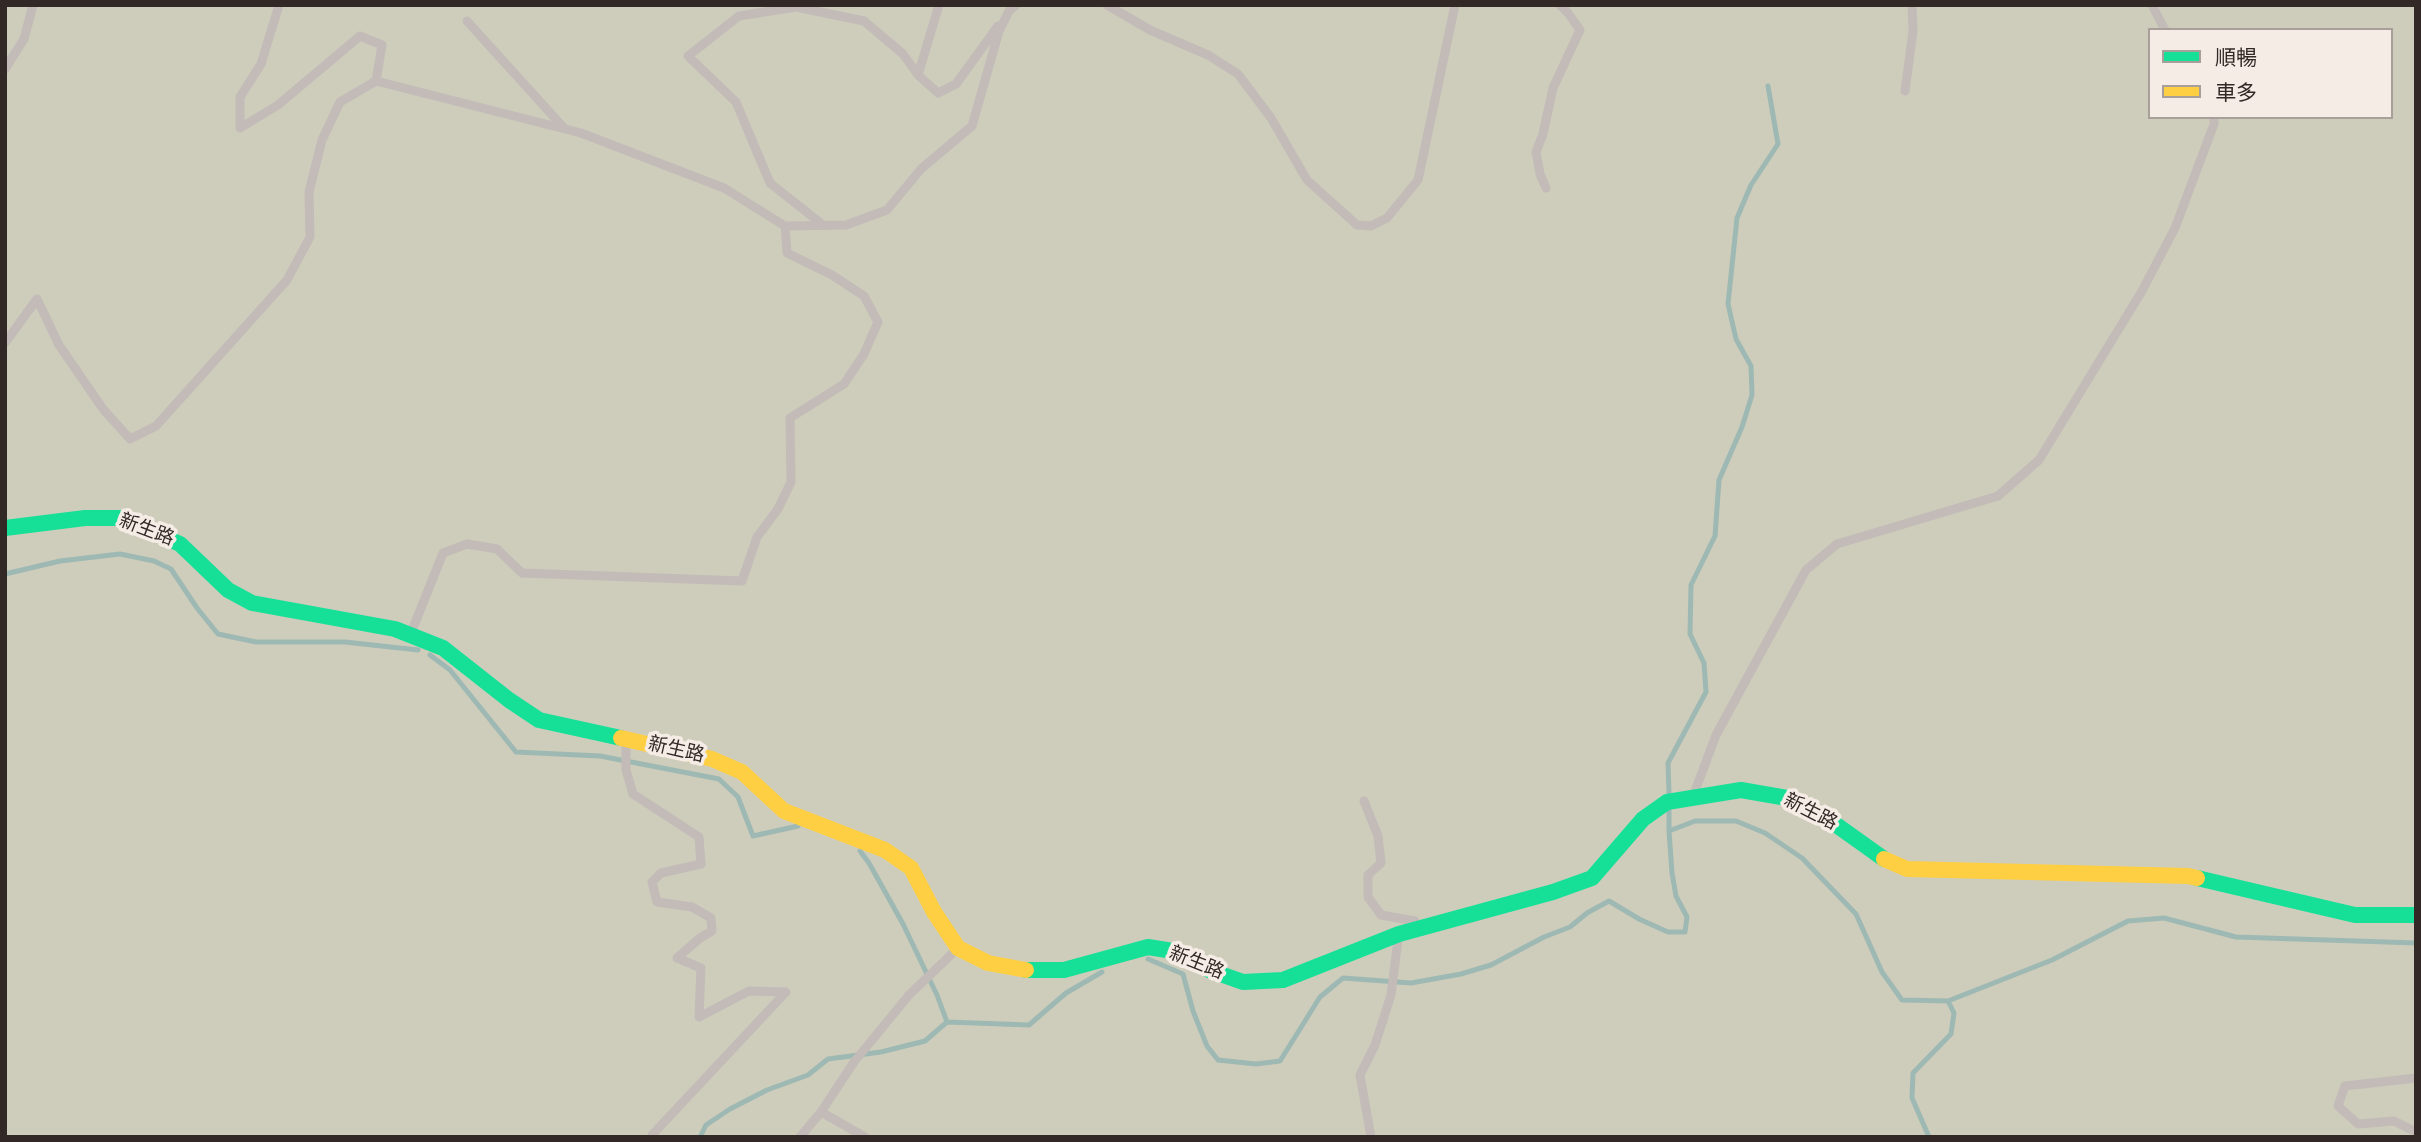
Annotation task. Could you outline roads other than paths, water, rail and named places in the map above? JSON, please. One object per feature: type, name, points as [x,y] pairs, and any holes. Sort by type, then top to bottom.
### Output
[{"type":"street","name":"新生路","points":[[5,528],[85,518],[121,518],[180,544],[228,590],[252,603],[395,629],[443,648],[539,720],[626,744],[712,759],[742,772],[784,811],[885,850],[911,867],[934,912],[958,948],[988,963],[1038,970],[1064,970],[1148,947],[1179,952],[1209,970],[1243,982],[1283,980],[1399,934],[1553,892],[1592,877],[1643,819],[1681,799],[1741,790],[1787,798],[1835,824],[1877,856],[1907,869],[2188,876],[2355,915],[2416,915]]},
{"type":"lane","points":[[5,69],[24,39],[33,5]]},
{"type":"lane","points":[[279,5],[261,64],[240,97],[240,128],[278,105],[360,36],[382,45],[376,81]]},
{"type":"lane","points":[[918,75],[939,5]]},
{"type":"lane","points":[[1107,5],[1150,30],[1208,55],[1238,75],[1271,118],[1307,180],[1357,225],[1371,226],[1387,218],[1419,180],[1455,5]]},
{"type":"lane","points":[[1546,188],[1536,152],[1544,134],[1553,88],[1580,30],[1560,5]]},
{"type":"lane","points":[[1905,92],[1913,31],[1912,5]]},
{"type":"lane","points":[[2152,5],[2164,28]]},
{"type":"lane","points":[[823,225],[770,183],[736,102],[688,56],[739,16],[796,7],[864,21],[903,54],[918,75],[938,93],[956,84],[1013,8]]},
{"type":"lane","points":[[5,343],[37,299],[59,345],[103,409],[130,439],[156,426],[286,280],[310,237],[309,192],[322,140],[340,102],[376,81],[564,128],[724,188],[785,226],[846,225],[887,210],[921,169],[972,126],[999,32],[1013,8]]},
{"type":"lane","points":[[467,21],[564,128]]},
{"type":"lane","points":[[1681,799],[1806,570],[1837,544],[1998,496],[2039,460],[2142,291],[2175,228],[2214,119]]},
{"type":"lane","points":[[410,635],[443,553],[467,544],[497,549],[522,573],[742,581],[757,537],[778,509],[791,482],[790,418],[844,384],[864,354],[878,321],[864,296],[832,275],[787,253],[785,226]]},
{"type":"lane","points":[[626,744],[626,770],[633,794],[699,837],[701,864],[661,873],[652,882],[657,902],[692,907],[711,918],[712,932],[700,938],[677,958],[701,968],[699,1017],[750,991],[786,992],[652,1135]]},
{"type":"lane","points":[[1364,801],[1378,836],[1381,863],[1368,875],[1368,897],[1381,915],[1433,925]]},
{"type":"lane","points":[[1371,1137],[1360,1075],[1375,1045],[1391,993],[1399,934]]},
{"type":"lane","points":[[800,1137],[821,1112],[869,1043],[919,986],[958,948]]},
{"type":"lane","points":[[2416,1078],[2345,1086],[2338,1106],[2358,1124],[2394,1121],[2416,1132]]},
{"type":"lane","points":[[821,1112],[866,1137]]},
{"type":"waterway","points":[[1669,793],[1668,763],[1706,692],[1704,663],[1690,634],[1691,585],[1715,536],[1719,480],[1742,427],[1752,395],[1751,366],[1736,339],[1728,304],[1737,218],[1751,185],[1778,144],[1768,86]]},
{"type":"waterway","points":[[5,574],[60,561],[120,554],[154,561],[171,569],[218,634],[256,642],[345,642],[418,650]]},
{"type":"waterway","points":[[430,655],[450,670],[516,752],[600,756],[719,779],[738,797],[753,836],[798,826]]},
{"type":"waterway","points":[[1669,810],[1669,831]]},
{"type":"waterway","points":[[1148,959],[1183,974],[1193,1011],[1207,1046],[1218,1060],[1256,1064],[1280,1061],[1320,997],[1343,978],[1411,983],[1461,974],[1491,965],[1544,937],[1570,927],[1587,913],[1609,901],[1668,932],[1685,932],[1687,917],[1676,896],[1669,831],[1695,821],[1736,821],[1765,833],[1802,858],[1856,914],[1882,972],[1902,1000],[1948,1001],[2052,960],[2128,921],[2164,918],[2236,937],[2416,943]]},
{"type":"waterway","points":[[860,851],[903,924],[947,1022],[1029,1025],[1066,993],[1102,972]]},
{"type":"waterway","points":[[1929,1137],[1912,1098],[1913,1073],[1951,1034],[1954,1013],[1948,1001]]},
{"type":"waterway","points":[[700,1137],[706,1125],[730,1109],[767,1090],[808,1075],[828,1059],[881,1052],[925,1041],[947,1022]]}]
